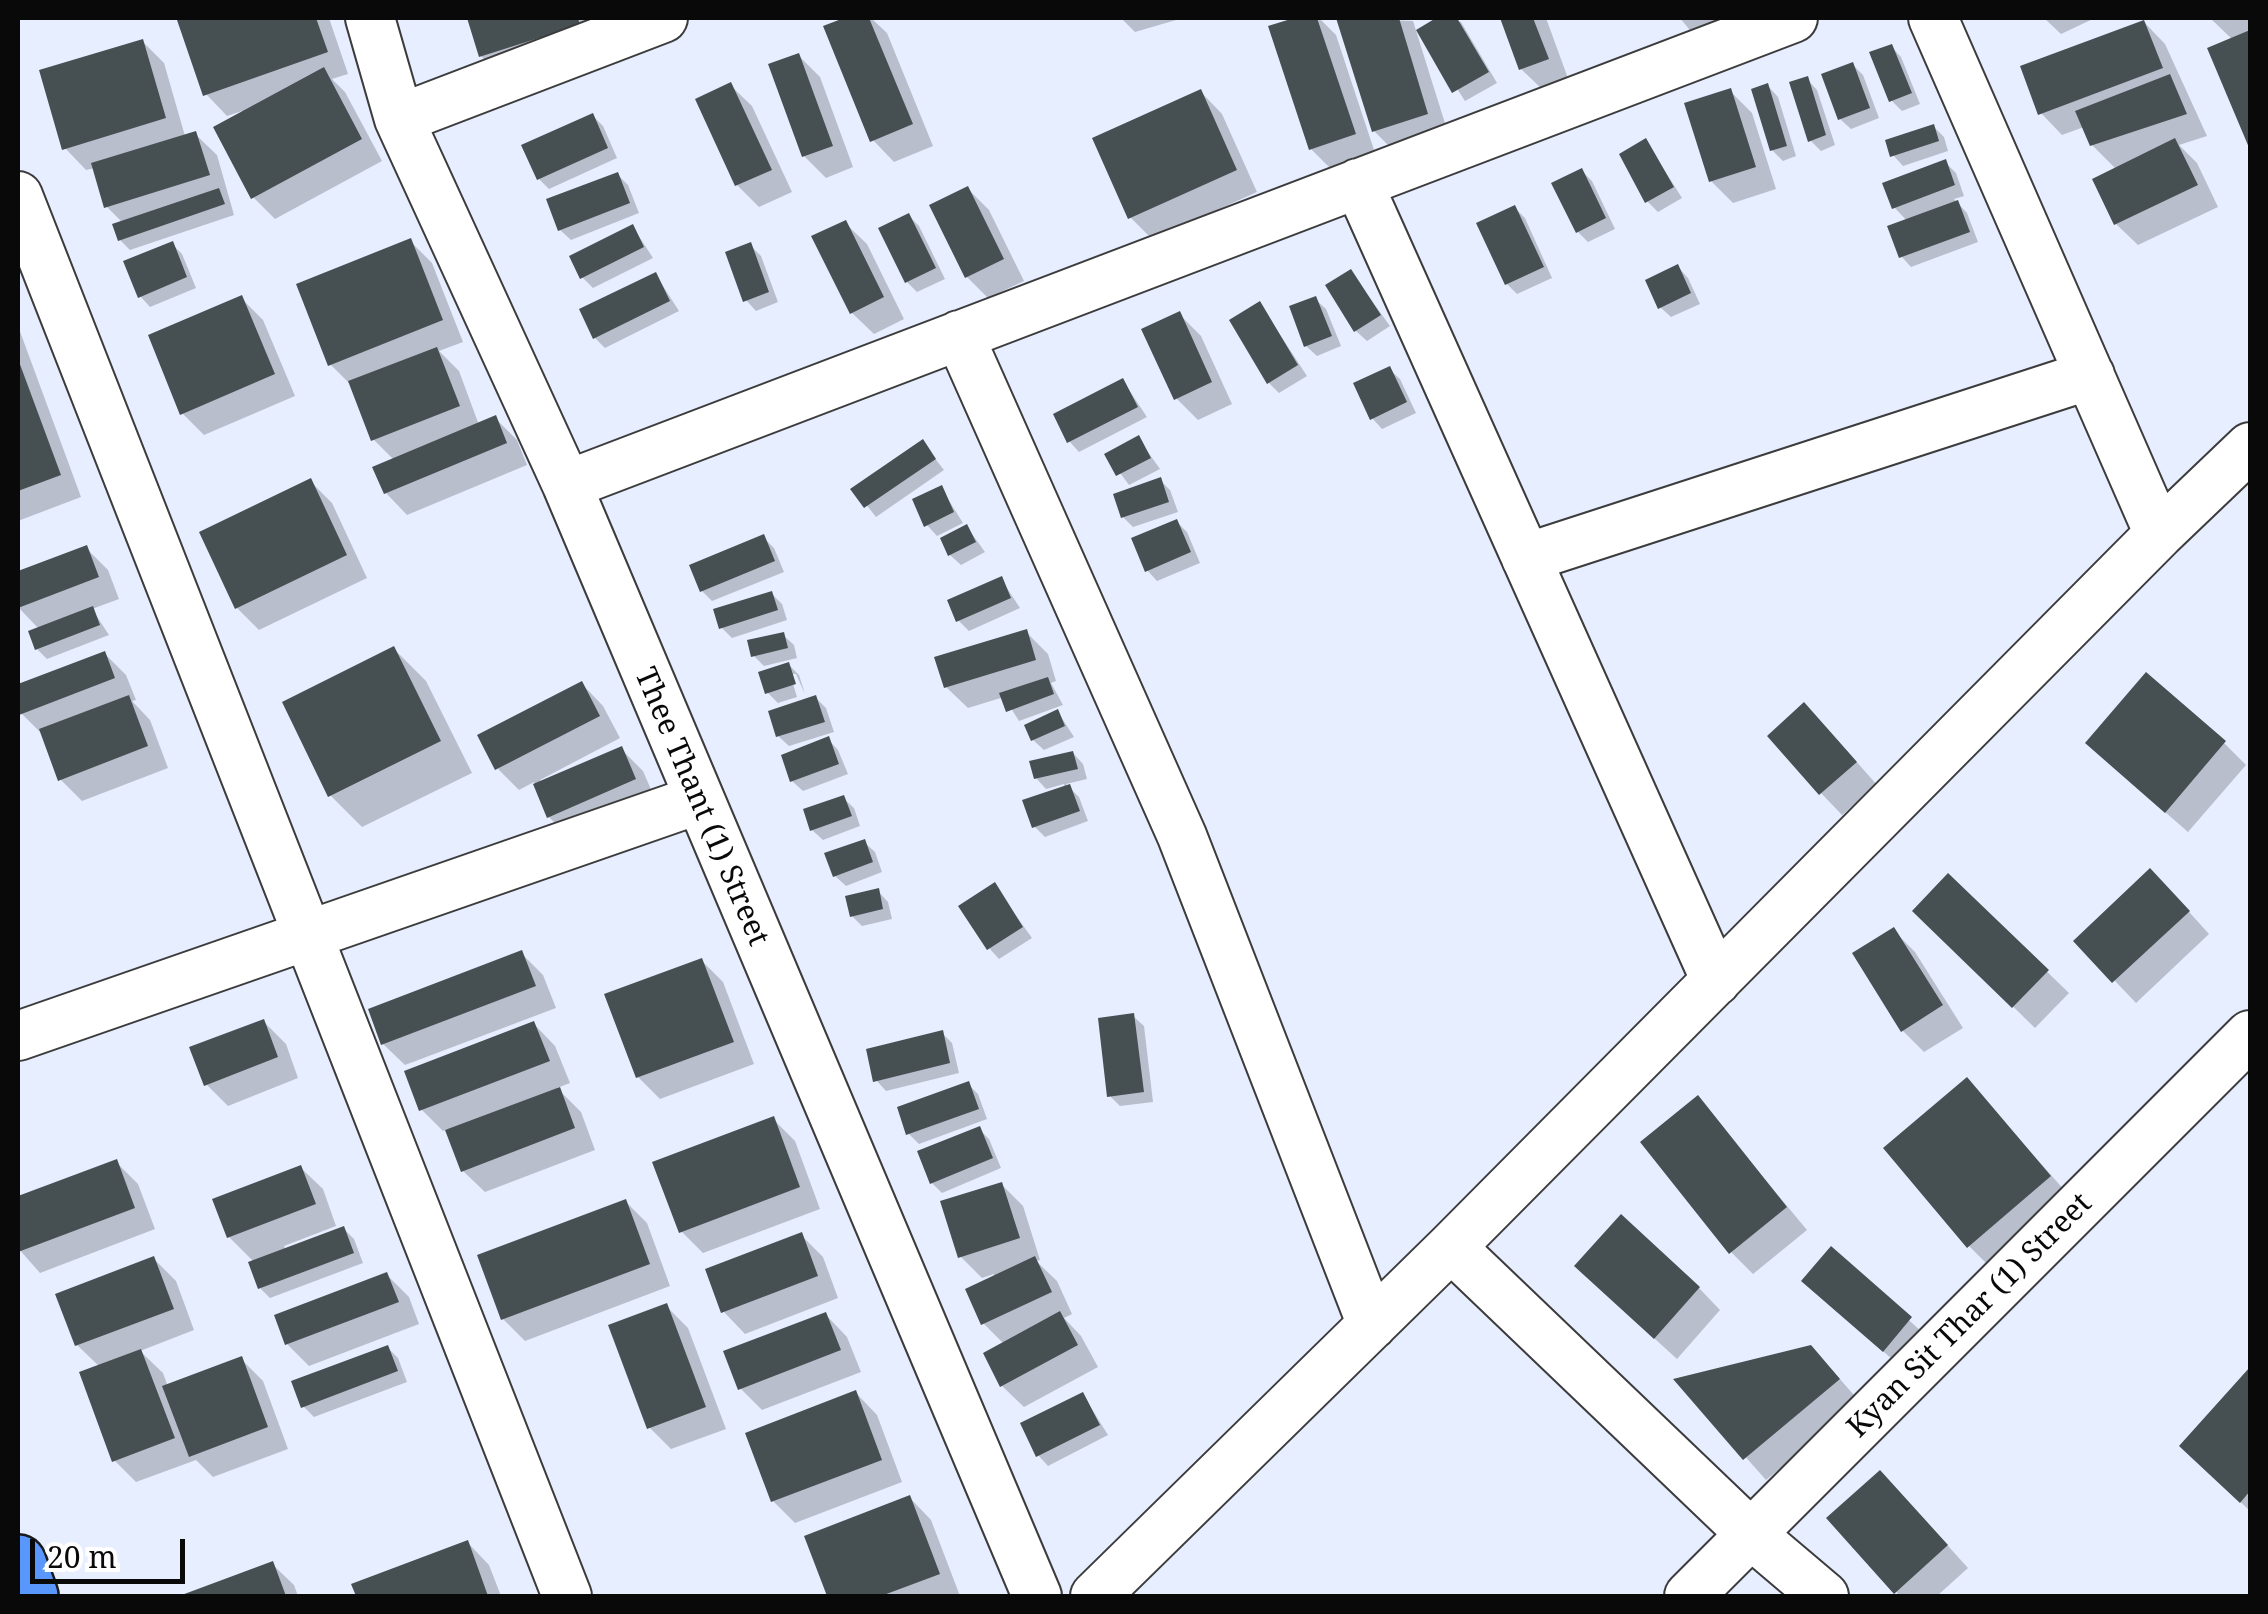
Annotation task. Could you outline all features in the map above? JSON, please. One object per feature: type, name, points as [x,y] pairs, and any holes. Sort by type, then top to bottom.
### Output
[{"type":"main road","points":[[18,1563],[30,1596]]},
{"type":"street","name":"Thee Thant (1) Street","points":[[370,18],[399,119],[567,485],[697,800],[1037,1596]]},
{"type":"street","points":[[399,119],[663,18]]},
{"type":"street","points":[[567,485],[1793,18]]},
{"type":"street","points":[[1933,18],[2159,534]]},
{"type":"street","points":[[1358,183],[1716,981]]},
{"type":"street","points":[[18,196],[567,1596]]},
{"type":"street","points":[[959,335],[1182,836],[1372,1325]]},
{"type":"street","points":[[1526,558],[2090,375]]},
{"type":"street","points":[[1095,1596],[1451,1248],[2159,534],[2250,448]]},
{"type":"street","points":[[18,1036],[697,800]]},
{"type":"street","name":"Kyan Sit Thar (1) Street","points":[[1688,1596],[2250,1035]]},
{"type":"street","points":[[1451,1248],[1752,1534],[1824,1596]]},
{"type":"building","points":[[316,18],[328,52],[203,96],[177,20]]},
{"type":"building","points":[[467,18],[578,18],[580,25],[479,57]]},
{"type":"building","points":[[844,18],[869,18],[913,124],[870,142],[823,26]]},
{"type":"building","points":[[1294,18],[1317,18],[1356,134],[1309,150],[1268,26]]},
{"type":"building","points":[[1336,18],[1399,18],[1428,114],[1372,132]]},
{"type":"building","points":[[1436,18],[1457,18],[1489,72],[1452,93],[1416,30]]},
{"type":"building","points":[[1500,18],[1533,18],[1549,59],[1519,70]]},
{"type":"building","points":[[2144,20],[2163,68],[2038,115],[2020,66]]},
{"type":"building","points":[[2250,30],[2250,150],[2207,48]]},
{"type":"building","points":[[143,39],[166,118],[62,150],[39,70]]},
{"type":"building","points":[[1892,44],[1912,93],[1889,102],[1869,52]]},
{"type":"building","points":[[799,53],[833,146],[802,157],[768,64]]},
{"type":"building","points":[[1853,62],[1870,108],[1838,120],[1821,74]]},
{"type":"building","points":[[324,67],[362,139],[251,199],[213,127]]},
{"type":"building","points":[[2170,74],[2187,114],[2090,146],[2075,111]]},
{"type":"building","points":[[1808,76],[1826,135],[1808,142],[1789,82]]},
{"type":"building","points":[[731,82],[772,170],[735,186],[695,99]]},
{"type":"building","points":[[1768,83],[1787,146],[1770,151],[1751,89]]},
{"type":"building","points":[[1731,88],[1756,167],[1709,182],[1684,103]]},
{"type":"building","points":[[1201,89],[1237,170],[1128,219],[1092,138]]},
{"type":"building","points":[[593,113],[608,148],[537,180],[521,145]]},
{"type":"building","points":[[1934,124],[1939,141],[1890,157],[1885,140]]},
{"type":"building","points":[[196,131],[210,175],[104,208],[91,163]]},
{"type":"building","points":[[1646,138],[1674,187],[1645,203],[1619,154]]},
{"type":"building","points":[[2175,138],[2198,185],[2114,225],[2092,179]]},
{"type":"building","points":[[1946,159],[1955,185],[1892,209],[1882,183]]},
{"type":"building","points":[[1582,168],[1606,218],[1576,233],[1551,183]]},
{"type":"building","points":[[618,172],[630,203],[558,231],[546,199]]},
{"type":"building","points":[[968,186],[1004,259],[965,278],[929,205]]},
{"type":"building","points":[[219,188],[225,204],[118,241],[112,224]]},
{"type":"building","points":[[1958,200],[1970,232],[1899,258],[1887,226]]},
{"type":"building","points":[[1515,205],[1544,267],[1505,285],[1476,223]]},
{"type":"building","points":[[909,213],[936,268],[905,283],[878,228]]},
{"type":"building","points":[[846,220],[884,297],[850,314],[811,236]]},
{"type":"building","points":[[633,224],[644,247],[580,279],[569,256]]},
{"type":"building","points":[[411,238],[443,320],[328,366],[296,284]]},
{"type":"building","points":[[173,241],[187,277],[138,298],[123,261]]},
{"type":"building","points":[[751,242],[769,292],[743,302],[725,252]]},
{"type":"building","points":[[1678,264],[1691,293],[1658,309],[1645,280]]},
{"type":"building","points":[[1351,269],[1381,315],[1354,332],[1325,285]]},
{"type":"building","points":[[656,272],[670,301],[593,339],[579,309]]},
{"type":"building","points":[[242,295],[275,374],[180,415],[148,335]]},
{"type":"building","points":[[1316,296],[1332,336],[1304,347],[1289,306]]},
{"type":"building","points":[[1260,301],[1298,365],[1267,384],[1229,320]]},
{"type":"building","points":[[1180,311],[1212,382],[1174,400],[1141,329]]},
{"type":"building","points":[[437,347],[460,406],[371,441],[348,381]]},
{"type":"building","points":[[18,359],[61,475],[18,491]]},
{"type":"building","points":[[1390,366],[1407,402],[1370,420],[1353,383]]},
{"type":"building","points":[[1123,378],[1138,407],[1067,443],[1053,414]]},
{"type":"building","points":[[496,415],[507,443],[384,494],[372,467]]},
{"type":"building","points":[[1139,435],[1151,458],[1116,476],[1104,454]]},
{"type":"building","points":[[923,439],[936,459],[864,508],[850,489]]},
{"type":"building","points":[[1161,477],[1169,502],[1121,518],[1113,494]]},
{"type":"building","points":[[311,478],[347,555],[235,609],[199,532]]},
{"type":"building","points":[[942,485],[954,512],[924,527],[912,499]]},
{"type":"building","points":[[1177,519],[1191,552],[1145,572],[1131,538]]},
{"type":"building","points":[[967,524],[976,542],[948,556],[940,538]]},
{"type":"building","points":[[764,534],[775,561],[700,592],[689,565]]},
{"type":"building","points":[[87,545],[99,577],[18,608],[18,571]]},
{"type":"building","points":[[1002,576],[1011,598],[956,622],[947,600]]},
{"type":"building","points":[[772,591],[778,610],[719,629],[713,609]]},
{"type":"building","points":[[93,606],[100,625],[35,650],[28,631]]},
{"type":"building","points":[[1027,629],[1036,660],[944,688],[934,657]]},
{"type":"building","points":[[784,632],[788,648],[751,657],[747,640]]},
{"type":"building","points":[[394,646],[441,741],[328,797],[282,702]]},
{"type":"building","points":[[105,651],[115,678],[19,715],[18,684]]},
{"type":"building","points":[[789,662],[796,684],[765,694],[758,672]]},
{"type":"building","points":[[2146,672],[2226,741],[2165,813],[2085,743]]},
{"type":"building","points":[[1048,677],[1054,694],[1006,712],[999,693]]},
{"type":"building","points":[[582,681],[600,716],[495,770],[477,735]]},
{"type":"building","points":[[129,695],[148,746],[58,781],[39,729]]},
{"type":"building","points":[[816,695],[825,722],[776,737],[768,711]]},
{"type":"building","points":[[1804,702],[1857,762],[1819,795],[1767,736]]},
{"type":"building","points":[[1058,709],[1065,726],[1031,741],[1024,725]]},
{"type":"building","points":[[829,736],[839,764],[790,782],[781,755]]},
{"type":"building","points":[[622,746],[636,779],[547,818],[533,784]]},
{"type":"building","points":[[1073,751],[1078,769],[1034,779],[1029,761]]},
{"type":"building","points":[[1070,784],[1080,811],[1032,828],[1022,800]]},
{"type":"building","points":[[844,795],[852,816],[810,831],[803,809]]},
{"type":"building","points":[[865,839],[873,862],[833,877],[824,853]]},
{"type":"building","points":[[2150,868],[2190,911],[2112,983],[2073,941]]},
{"type":"building","points":[[1948,873],[2049,970],[2012,1008],[1912,911]]},
{"type":"building","points":[[995,882],[1023,927],[987,950],[958,906]]},
{"type":"building","points":[[879,888],[883,909],[850,917],[845,896]]},
{"type":"building","points":[[1894,927],[1943,1005],[1901,1032],[1852,953]]},
{"type":"building","points":[[522,950],[536,986],[381,1045],[368,1009]]},
{"type":"building","points":[[702,958],[734,1042],[636,1078],[604,994]]},
{"type":"building","points":[[1134,1013],[1144,1092],[1107,1097],[1098,1018]]},
{"type":"building","points":[[264,1019],[278,1057],[204,1086],[189,1047]]},
{"type":"building","points":[[534,1021],[550,1061],[419,1111],[404,1071]]},
{"type":"building","points":[[943,1030],[950,1063],[873,1082],[866,1049]]},
{"type":"building","points":[[1967,1077],[2051,1176],[1967,1248],[1883,1148]]},
{"type":"building","points":[[969,1081],[979,1109],[906,1135],[897,1107]]},
{"type":"building","points":[[560,1087],[575,1128],[461,1172],[445,1130]]},
{"type":"building","points":[[1698,1095],[1787,1207],[1729,1254],[1640,1142]]},
{"type":"building","points":[[774,1116],[800,1187],[679,1233],[652,1162]]},
{"type":"building","points":[[980,1126],[993,1158],[930,1184],[917,1151]]},
{"type":"building","points":[[117,1159],[135,1208],[18,1252],[18,1196]]},
{"type":"building","points":[[301,1165],[316,1204],[227,1238],[212,1199]]},
{"type":"building","points":[[1002,1182],[1020,1238],[958,1258],[940,1201]]},
{"type":"building","points":[[626,1199],[650,1264],[501,1320],[477,1255]]},
{"type":"building","points":[[1621,1214],[1700,1287],[1654,1339],[1574,1266]]},
{"type":"building","points":[[344,1226],[354,1253],[258,1289],[248,1262]]},
{"type":"building","points":[[802,1232],[818,1276],[721,1313],[705,1269]]},
{"type":"building","points":[[1831,1246],[1912,1317],[1883,1352],[1801,1281]]},
{"type":"building","points":[[154,1256],[174,1309],[75,1346],[55,1294]]},
{"type":"building","points":[[1035,1256],[1052,1292],[981,1325],[965,1289]]},
{"type":"building","points":[[387,1272],[399,1302],[285,1345],[274,1315]]},
{"type":"building","points":[[667,1303],[706,1407],[647,1429],[608,1325]]},
{"type":"building","points":[[1060,1311],[1078,1345],[1000,1387],[983,1353]]},
{"type":"building","points":[[826,1312],[841,1350],[738,1390],[723,1351]]},
{"type":"building","points":[[388,1345],[398,1371],[301,1408],[291,1381]]},
{"type":"building","points":[[1811,1345],[1840,1379],[1743,1460],[1673,1379]]},
{"type":"building","points":[[141,1349],[175,1438],[112,1462],[79,1372]]},
{"type":"building","points":[[242,1356],[268,1427],[189,1457],[162,1386]]},
{"type":"building","points":[[2250,1367],[2250,1491],[2240,1503],[2179,1446]]},
{"type":"building","points":[[856,1390],[882,1460],[771,1502],[745,1433]]},
{"type":"building","points":[[1083,1392],[1100,1425],[1036,1457],[1020,1423]]},
{"type":"building","points":[[1880,1470],[1948,1545],[1894,1594],[1826,1518]]},
{"type":"building","points":[[910,1495],[940,1574],[881,1596],[827,1596],[804,1536]]},
{"type":"building","points":[[468,1540],[488,1596],[356,1596],[351,1584]]},
{"type":"building","points":[[273,1561],[286,1596],[179,1596]]}]
